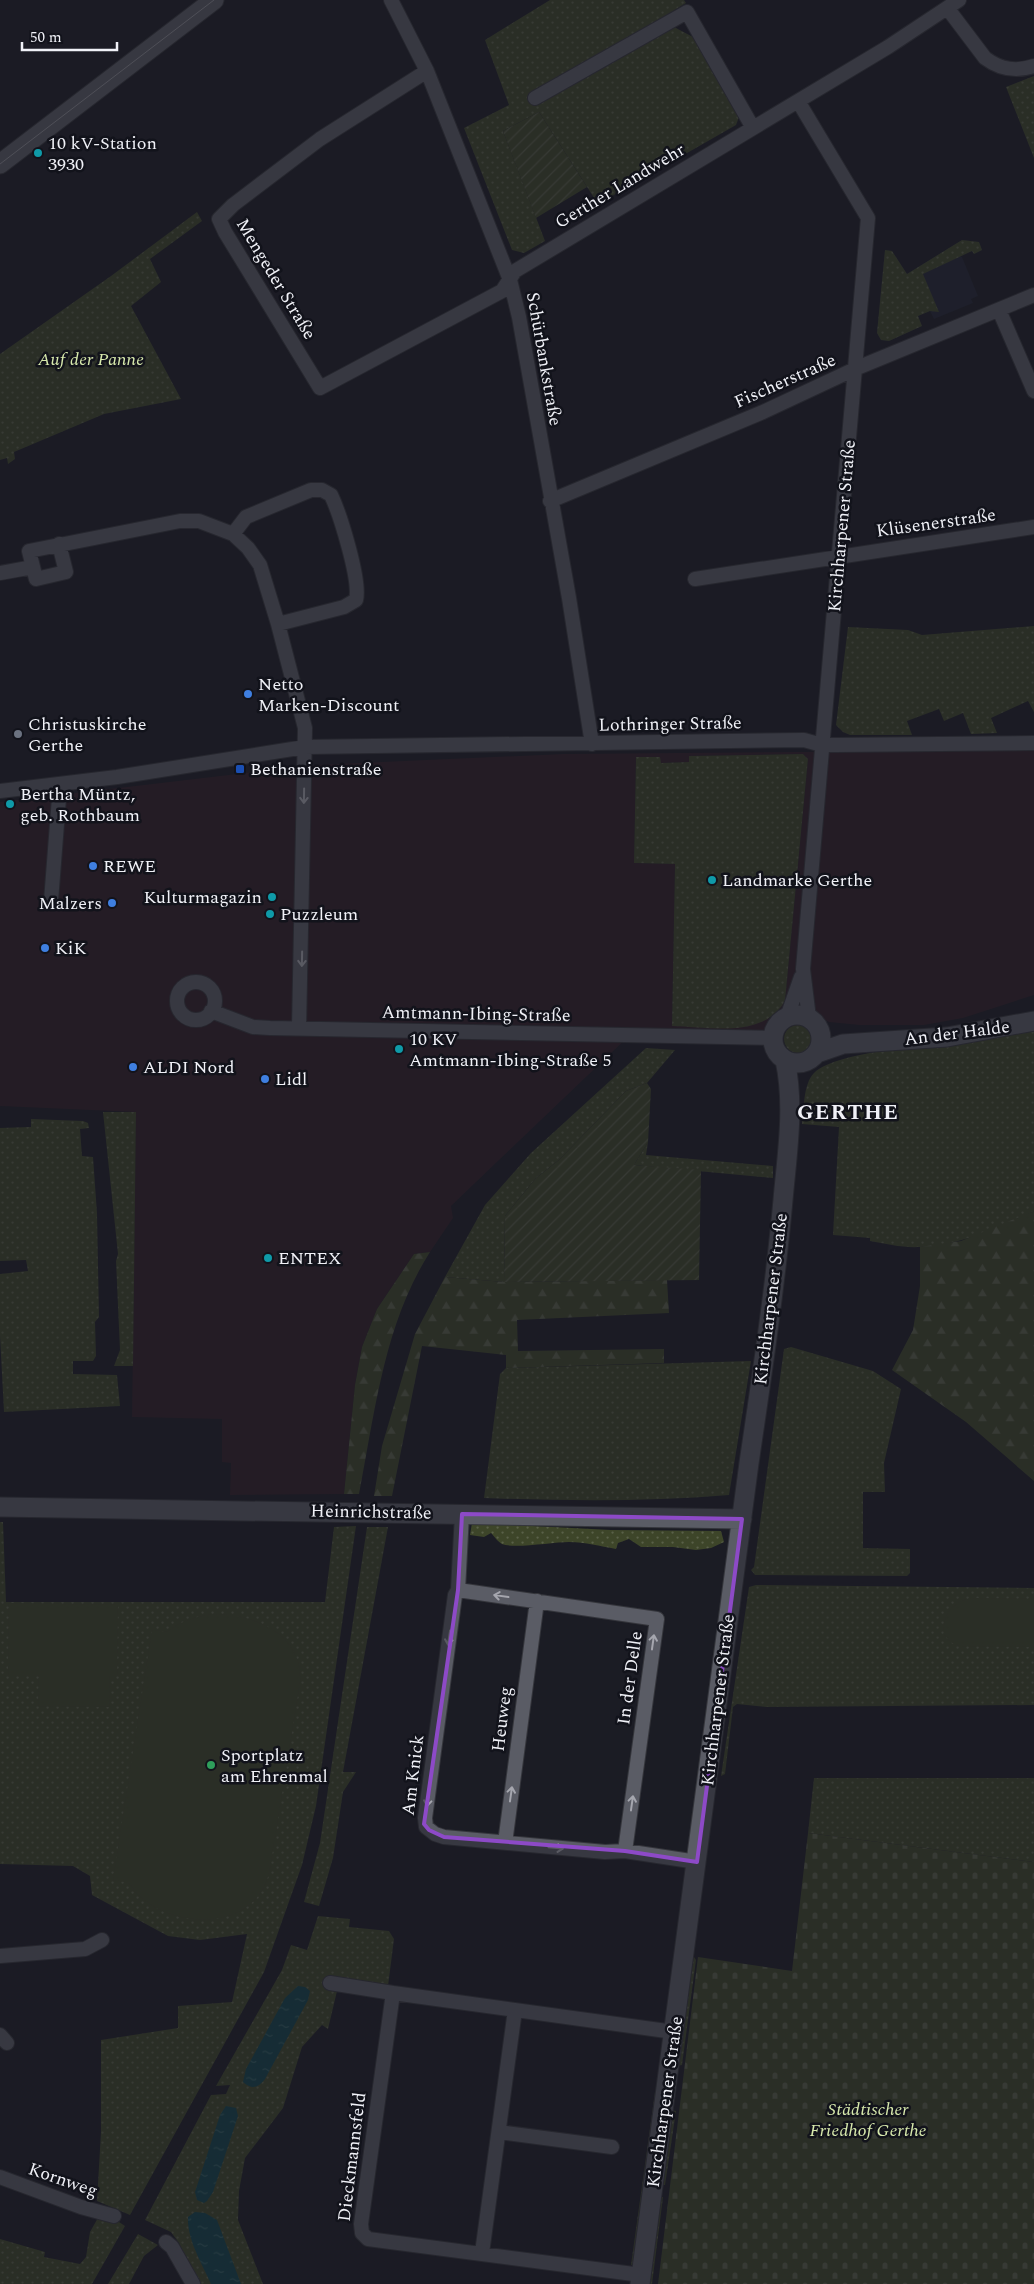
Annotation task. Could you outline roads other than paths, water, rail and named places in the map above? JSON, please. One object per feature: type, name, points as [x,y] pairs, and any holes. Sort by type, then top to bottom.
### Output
[{"type":"street","points":[[0,164],[214,0]]},
{"type":"street","name":"Schürbankstraße","points":[[391,0],[427,71],[510,280],[519,317],[592,744]]},
{"type":"street","points":[[953,4],[991,63],[1013,71],[1034,66]]},
{"type":"street","name":"Gerther Landwehr","points":[[510,280],[515,271],[798,101],[953,4]]},
{"type":"street","points":[[535,98],[687,12],[753,128]]},
{"type":"street","name":"Mengeder Straße","points":[[427,71],[320,139],[233,205],[219,219],[224,232],[320,388],[502,292],[510,280]]},
{"type":"street","name":"Kirchharpener Straße","points":[[786,1017],[794,1002],[803,969],[857,368],[868,218],[798,101]]},
{"type":"street","name":"Fischerstraße","points":[[550,501],[763,412],[857,368],[1034,294]]},
{"type":"street","points":[[999,310],[1034,391]]},
{"type":"street","points":[[233,534],[246,517],[311,490],[322,490],[331,495],[346,541],[357,589],[356,600],[344,607],[278,624]]},
{"type":"street","points":[[59,544],[66,572],[36,579],[29,551],[59,544],[180,521],[199,522],[233,534],[248,548],[260,565],[278,624],[304,728],[299,1029]]},
{"type":"street","name":"Klüsenerstraße","points":[[695,579],[1034,527]]},
{"type":"street","points":[[0,573],[33,567]]},
{"type":"street","name":"Lothringer Straße","points":[[0,791],[60,785],[305,748],[804,740],[822,745],[1034,743]]},
{"type":"street","points":[[51,901],[60,785]]},
{"type":"street","name":"Kirchharpener Straße","points":[[803,969],[813,1022]]},
{"type":"street","name":"Amtmann-Ibing-Straße","points":[[211,1011],[253,1027],[773,1038]]},
{"type":"street","points":[[801,1015],[813,1022],[822,1039],[813,1057],[793,1063],[785,1060],[776,1051],[773,1038],[777,1026],[786,1017],[801,1015]]},
{"type":"street","name":"An der Halde","points":[[813,1057],[843,1044],[965,1035],[1034,1021]]},
{"type":"street","name":"An der Halde","points":[[813,1022],[834,1034],[880,1041]]},
{"type":"street","name":"Kirchharpener Straße","points":[[790,1116],[800,1078],[813,1057]]},
{"type":"street","name":"Kirchharpener Straße","points":[[641,2280],[742,1519],[769,1334],[790,1116],[789,1076],[785,1060]]},
{"type":"street","name":"Heinrichstraße","points":[[0,1507],[742,1519]]},
{"type":"street","name":"Am Knick","points":[[462,1514],[458,1590],[455,1595],[424,1824],[429,1830],[444,1837],[605,1852],[625,1851],[697,1862]]},
{"type":"street","name":"In der Delle","points":[[458,1590],[657,1619],[625,1851]]},
{"type":"street","name":"Heuweg","points":[[504,1843],[536,1601]]},
{"type":"street","points":[[0,1956],[85,1949],[102,1940]]},
{"type":"street","points":[[330,1983],[674,2032]]},
{"type":"street","name":"Dieckmannsfeld","points":[[393,1992],[361,2224],[362,2233],[368,2239],[482,2253],[641,2280]]},
{"type":"street","points":[[482,2253],[514,2010]]},
{"type":"street","points":[[499,2132],[612,2147]]},
{"type":"street","name":"Kornweg","points":[[0,2177],[81,2207],[114,2216]]},
{"type":"street","points":[[166,2242],[172,2247],[193,2284]]},
{"type":"water","points":[[298,1986],[305,1987],[310,1991],[308,2000],[265,2079],[255,2087],[249,2086],[243,2082],[246,2069],[285,1998]]},
{"type":"water","points":[[226,2106],[236,2108],[238,2116],[213,2192],[204,2203],[197,2200],[195,2192],[220,2115]]},
{"type":"water","points":[[195,2212],[205,2213],[217,2220],[241,2284],[211,2284],[196,2251],[188,2226],[188,2217]]},
{"type":"tram line","points":[[0,164],[214,0]]},
{"type":"place","name":"10 kV-Station 3930","points":[[38,153]]},
{"type":"place","name":"Netto Marken-Discount","points":[[248,694]]},
{"type":"place","name":"Christuskirche Gerthe","points":[[18,734]]},
{"type":"place","name":"Bethanienstraße","points":[[240,769]]},
{"type":"place","name":"Bertha Müntz, geb. Rothbaum","points":[[10,804]]},
{"type":"place","name":"REWE","points":[[93,866]]},
{"type":"place","name":"Landmarke Gerthe","points":[[712,880]]},
{"type":"place","name":"Kulturmagazin","points":[[272,897]]},
{"type":"place","name":"Malzers","points":[[112,903]]},
{"type":"place","name":"Puzzleum","points":[[270,914]]},
{"type":"place","name":"KiK","points":[[45,948]]},
{"type":"place","name":"10 KV Amtmann-Ibing-Straße 5","points":[[399,1049]]},
{"type":"place","name":"ALDI Nord","points":[[133,1067]]},
{"type":"place","name":"Lidl","points":[[265,1079]]},
{"type":"place","name":"ENTEX","points":[[268,1258]]},
{"type":"place","name":"Sportplatz am Ehrenmal","points":[[211,1765]]},
{"type":"district","name":"GERTHE","points":[[848,1112]]},
{"type":"park label","name":"Auf der Panne","points":[[91,359]]},
{"type":"park label","name":"Städtischer Friedhof Gerthe","points":[[868,2119]]}]
